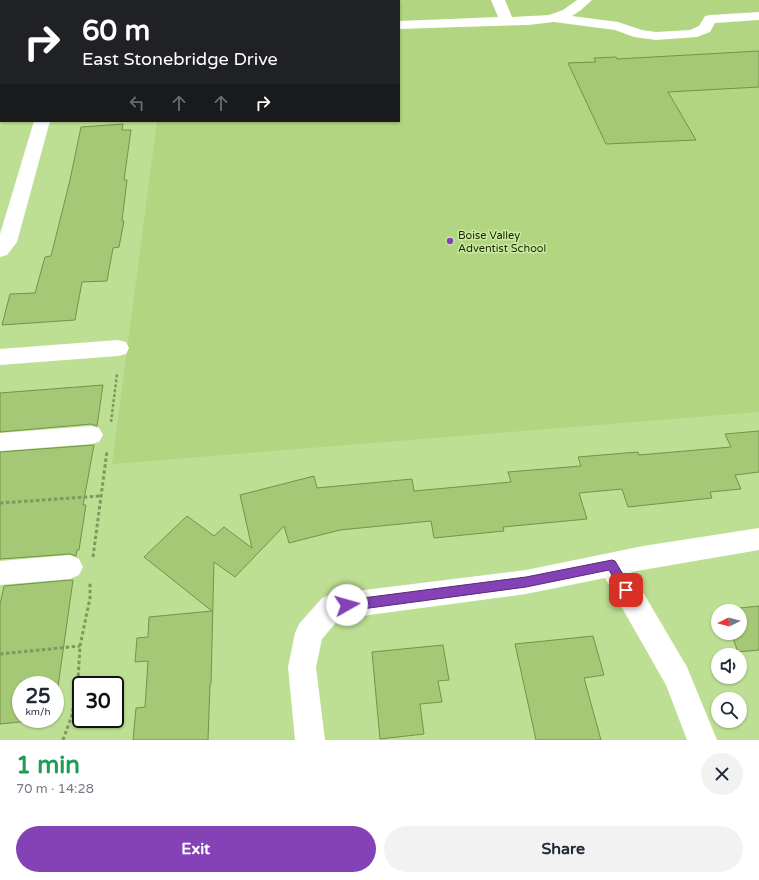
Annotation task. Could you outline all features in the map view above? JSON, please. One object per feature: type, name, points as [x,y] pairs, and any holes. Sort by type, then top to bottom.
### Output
[{"type":"street","points":[[498,0],[507,21]]},
{"type":"street","points":[[556,18],[570,13],[585,0]]},
{"type":"street","points":[[400,25],[556,18],[618,26],[639,34],[656,36],[692,34],[705,30],[710,20],[759,16]]},
{"type":"street","points":[[0,251],[6,242],[42,122]]},
{"type":"street","points":[[0,357],[118,348]]},
{"type":"street","points":[[0,442],[91,435]]},
{"type":"street","points":[[310,740],[302,667],[309,632],[332,607],[526,582],[643,558],[759,539]]},
{"type":"street","points":[[612,565],[677,677],[702,740]]},
{"type":"street","points":[[0,573],[70,567]]},
{"type":"path","points":[[0,504],[101,496]]},
{"type":"path","points":[[0,654],[80,646]]},
{"type":"shaded area","name":"Boise Valley Adventist School","points":[[400,0],[759,0],[759,412],[112,464],[157,122],[400,122]]},
{"type":"building","points":[[759,51],[759,87],[668,92],[696,140],[606,144],[568,63],[596,62],[594,58],[616,57],[617,59]]},
{"type":"building","points":[[123,124],[122,130],[131,130],[124,180],[127,180],[122,221],[124,221],[119,247],[113,248],[107,281],[82,282],[75,320],[2,325],[10,294],[35,293],[45,257],[51,256],[70,180],[81,127]]},
{"type":"building","points":[[103,385],[97,426],[91,424],[0,432],[0,393]]},
{"type":"building","points":[[759,431],[759,472],[735,475],[741,489],[710,492],[712,498],[628,507],[622,489],[579,493],[587,519],[503,527],[504,531],[434,538],[431,521],[340,530],[289,543],[284,526],[235,577],[214,562],[208,740],[133,740],[136,708],[145,707],[148,661],[135,662],[137,638],[148,637],[149,617],[212,611],[144,557],[187,516],[214,536],[224,527],[252,548],[240,495],[314,476],[317,488],[412,479],[414,491],[511,482],[508,472],[581,466],[578,457],[638,452],[639,455],[731,447],[725,434]]},
{"type":"building","points":[[94,445],[83,505],[86,505],[79,550],[77,550],[76,556],[70,554],[0,559],[0,452]]},
{"type":"building","points":[[73,580],[60,676],[12,676],[12,723],[0,724],[0,604],[4,586]]},
{"type":"building","points":[[759,606],[759,650],[747,651],[747,648],[737,648],[734,640],[747,640],[747,607]]},
{"type":"building","points":[[593,636],[604,675],[584,678],[601,740],[536,740],[515,644]]},
{"type":"building","points":[[443,645],[449,680],[438,681],[442,702],[420,704],[424,734],[380,739],[372,652]]},
{"type":"place","name":"Boise Valley Adventist School","points":[[450,241]]},
{"type":"route","points":[[347,605],[526,582],[612,565],[626,590]]}]
